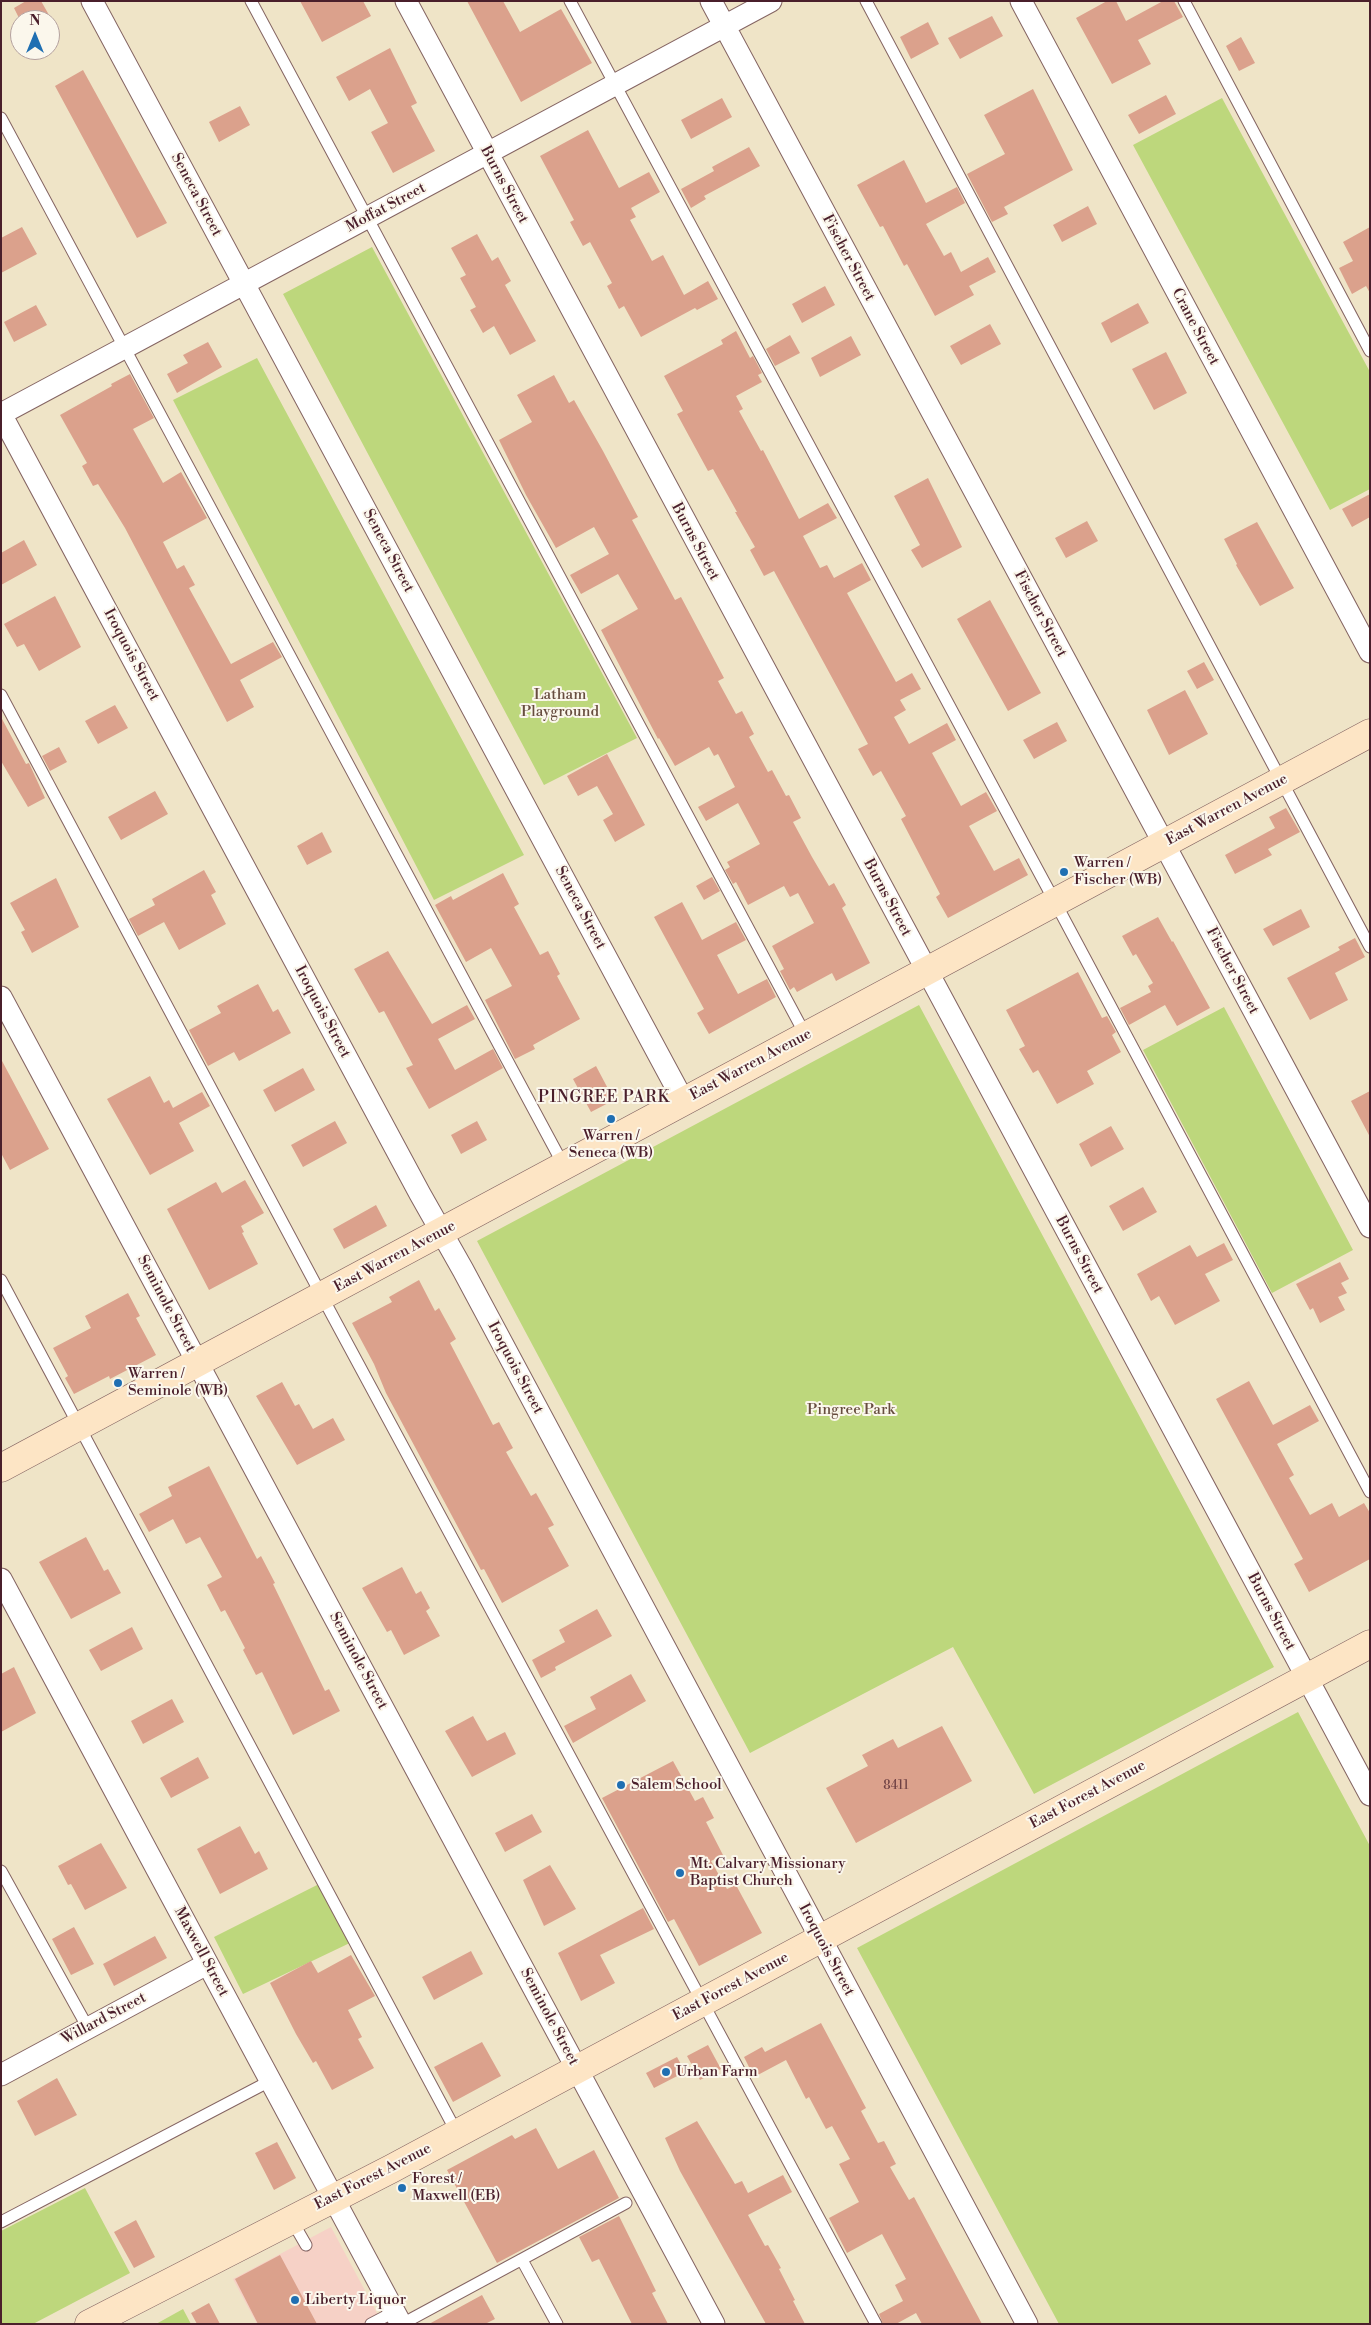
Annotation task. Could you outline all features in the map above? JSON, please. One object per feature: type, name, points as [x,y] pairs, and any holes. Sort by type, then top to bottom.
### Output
[{"type":"main road","name":"East Warren Avenue","points":[[1,1468],[1370,733]]},
{"type":"main road","name":"East Forest Avenue","points":[[89,2324],[333,2197],[367,2182],[1370,1644]]},
{"type":"street","name":"Seneca Street","points":[[92,1],[684,1102]]},
{"type":"street","name":"Burns Street","points":[[406,1],[1370,1795]]},
{"type":"street","name":"Fischer Street","points":[[711,1],[1370,1227]]},
{"type":"street","name":"Moffat Street","points":[[1,414],[771,1]]},
{"type":"street","name":"Crane Street","points":[[1021,1],[1370,652]]},
{"type":"street","name":"Iroquois Street","points":[[1,414],[1027,2324]]},
{"type":"street","name":"Seminole Street","points":[[1,997],[714,2324]]},
{"type":"street","name":"Maxwell Street","points":[[1,1579],[399,2320]]},
{"type":"street","name":"Willard Street","points":[[1,2075],[207,1964]]},
{"type":"lane","points":[[251,1],[806,1036]]},
{"type":"lane","points":[[570,1],[1370,1492]]},
{"type":"lane","points":[[866,1],[1370,947]]},
{"type":"lane","points":[[1184,1],[1370,351]]},
{"type":"lane","points":[[1,118],[564,1166]]},
{"type":"lane","points":[[1,695],[322,1296],[876,2324]]},
{"type":"lane","points":[[1,1280],[457,2133]]},
{"type":"lane","points":[[1,1871],[88,2028]]},
{"type":"lane","points":[[1,2222],[270,2081]]},
{"type":"lane","points":[[372,2324],[399,2320],[522,2260],[626,2203]]},
{"type":"lane","points":[[291,2219],[306,2245]]},
{"type":"lane","points":[[522,2260],[557,2324]]},
{"type":"shaded area","points":[[331,2227],[378,2315],[362,2324],[257,2324],[233,2279]]},
{"type":"green space","points":[[1222,98],[1370,372],[1370,489],[1330,510],[1133,145]]},
{"type":"green space","name":"Latham Playground","points":[[372,247],[637,738],[544,785],[283,294]]},
{"type":"green space","points":[[257,358],[524,855],[434,900],[173,400]]},
{"type":"green space","name":"Pingree Park","points":[[919,1005],[1274,1667],[1034,1794],[953,1647],[750,1753],[477,1241]]},
{"type":"green space","points":[[1224,1007],[1353,1250],[1272,1293],[1143,1050]]},
{"type":"green space","points":[[1298,1712],[1370,1846],[1370,2324],[1059,2324],[857,1948]]},
{"type":"green space","points":[[323,1882],[354,1941],[243,1994],[214,1937]]},
{"type":"green space","points":[[85,2188],[130,2273],[33,2324],[1,2324],[1,2231]]},
{"type":"green space","points":[[183,2309],[191,2324],[156,2324]]},
{"type":"building","points":[[26,1],[41,1],[46,10],[15,10],[14,8]]},
{"type":"building","points":[[300,1],[363,1],[371,16],[322,42]]},
{"type":"building","points":[[467,1],[503,1],[520,32],[561,9],[592,63],[521,102]]},
{"type":"building","points":[[1107,1],[1116,1],[1126,21],[1163,1],[1174,1],[1183,17],[1138,40],[1151,64],[1112,84],[1076,18]]},
{"type":"building","points":[[992,16],[1003,36],[960,59],[948,38]]},
{"type":"building","points":[[928,22],[939,44],[911,59],[900,37]]},
{"type":"building","points":[[1241,37],[1255,63],[1239,71],[1226,46]]},
{"type":"building","points":[[390,48],[417,103],[411,106],[435,151],[393,173],[371,132],[388,123],[370,89],[349,101],[336,77]]},
{"type":"building","points":[[83,70],[167,223],[137,238],[55,86]]},
{"type":"building","points":[[1033,89],[1073,170],[1004,207],[1008,214],[992,222],[967,174],[1005,154],[984,115]]},
{"type":"building","points":[[1166,95],[1176,114],[1139,134],[1128,115]]},
{"type":"building","points":[[722,98],[732,117],[691,139],[681,120]]},
{"type":"building","points":[[240,106],[250,125],[219,142],[209,122]]},
{"type":"building","points":[[588,130],[619,188],[649,172],[660,192],[631,208],[636,217],[630,220],[652,261],[663,255],[684,295],[708,281],[718,299],[697,310],[695,308],[641,337],[624,306],[619,309],[607,286],[612,283],[590,242],[583,246],[570,222],[574,220],[540,156]]},
{"type":"building","points":[[749,147],[760,166],[704,196],[706,199],[691,208],[681,189],[714,171],[712,167]]},
{"type":"building","points":[[904,160],[926,203],[957,187],[965,203],[926,224],[944,256],[951,252],[961,272],[988,257],[996,272],[969,286],[974,295],[935,316],[907,264],[904,266],[883,226],[880,227],[857,185]]},
{"type":"building","points":[[1088,206],[1097,224],[1062,242],[1053,225]]},
{"type":"building","points":[[22,227],[37,254],[1,273],[1,238]]},
{"type":"building","points":[[1370,227],[1370,293],[1366,286],[1352,294],[1339,268],[1353,261],[1343,242]]},
{"type":"building","points":[[477,234],[492,261],[498,257],[511,281],[505,285],[536,341],[510,355],[494,326],[483,333],[470,310],[476,307],[460,278],[466,275],[451,248]]},
{"type":"building","points":[[825,286],[835,305],[802,323],[792,304]]},
{"type":"building","points":[[1138,303],[1149,323],[1111,343],[1101,323]]},
{"type":"building","points":[[36,305],[47,325],[14,342],[4,322]]},
{"type":"building","points":[[990,324],[1001,344],[961,365],[950,346]]},
{"type":"building","points":[[736,331],[750,358],[753,356],[762,373],[758,375],[762,382],[736,396],[743,409],[739,411],[761,451],[763,450],[799,519],[828,503],[837,518],[803,536],[820,568],[827,565],[834,578],[862,563],[871,580],[847,593],[896,682],[912,673],[921,689],[900,700],[906,710],[894,717],[909,744],[947,723],[956,740],[932,753],[961,806],[986,792],[997,811],[969,826],[994,871],[1019,858],[1028,875],[948,918],[936,897],[940,894],[901,819],[906,816],[881,771],[873,776],[858,749],[868,744],[774,571],[764,576],[750,550],[755,547],[735,512],[737,512],[713,469],[708,471],[677,414],[683,411],[664,376],[723,344],[721,340]]},
{"type":"building","points":[[790,335],[800,353],[775,366],[766,349]]},
{"type":"building","points":[[851,336],[861,355],[820,377],[811,358]]},
{"type":"building","points":[[208,342],[222,367],[177,393],[167,374],[188,363],[183,355]]},
{"type":"building","points":[[1166,352],[1187,393],[1154,410],[1132,369]]},
{"type":"building","points":[[130,374],[154,418],[133,429],[163,483],[181,472],[207,518],[163,542],[177,569],[184,565],[195,585],[189,588],[231,664],[273,642],[282,657],[240,680],[254,707],[227,722],[125,528],[98,484],[93,486],[82,466],[87,463],[60,415]]},
{"type":"building","points":[[554,375],[569,403],[574,400],[603,451],[638,517],[632,520],[675,600],[681,597],[724,678],[718,681],[736,714],[742,711],[754,734],[749,737],[768,772],[772,770],[786,796],[789,795],[801,818],[793,822],[812,857],[829,886],[834,883],[846,905],[842,908],[870,963],[836,981],[832,973],[797,992],[794,987],[790,990],[780,971],[784,969],[772,946],[814,923],[798,893],[790,897],[784,886],[748,905],[736,882],[733,884],[725,870],[730,867],[727,862],[760,844],[738,803],[706,821],[698,807],[735,787],[718,754],[714,756],[709,747],[675,766],[658,739],[601,630],[638,609],[618,574],[581,594],[570,575],[609,554],[594,527],[556,548],[526,495],[499,440],[532,422],[517,395]]},
{"type":"building","points":[[928,478],[962,547],[922,568],[911,550],[920,545],[894,496]]},
{"type":"building","points":[[1370,494],[1370,517],[1352,527],[1342,509]]},
{"type":"building","points":[[1087,521],[1098,541],[1066,558],[1055,538]]},
{"type":"building","points":[[1257,522],[1294,588],[1260,606],[1236,565],[1224,539]]},
{"type":"building","points":[[24,540],[37,565],[1,585],[1,553]]},
{"type":"building","points":[[55,596],[81,647],[39,671],[24,644],[17,647],[4,624]]},
{"type":"building","points":[[990,600],[1041,693],[1008,711],[957,619]]},
{"type":"building","points":[[1204,662],[1214,680],[1197,689],[1187,671]]},
{"type":"building","points":[[1185,690],[1208,734],[1169,755],[1147,710]]},
{"type":"building","points":[[115,705],[128,728],[98,744],[85,721]]},
{"type":"building","points":[[1,717],[26,764],[29,763],[45,798],[28,807],[1,761]]},
{"type":"building","points":[[1057,722],[1067,741],[1034,759],[1023,740]]},
{"type":"building","points":[[59,747],[67,762],[50,771],[42,756]]},
{"type":"building","points":[[607,754],[645,825],[615,842],[603,820],[613,814],[597,786],[578,796],[567,776]]},
{"type":"building","points":[[155,791],[168,814],[121,840],[108,817]]},
{"type":"building","points":[[1286,808],[1300,832],[1268,849],[1272,855],[1235,874],[1225,855],[1275,828],[1269,817]]},
{"type":"building","points":[[322,832],[332,852],[307,865],[297,846]]},
{"type":"building","points":[[204,870],[216,892],[211,895],[226,924],[179,950],[164,922],[138,936],[129,919],[155,905],[152,899]]},
{"type":"building","points":[[503,873],[519,904],[514,907],[540,955],[548,951],[560,974],[557,976],[580,1019],[533,1045],[535,1049],[515,1059],[485,1000],[512,986],[491,948],[466,962],[435,905],[451,896],[453,900]]},
{"type":"building","points":[[712,877],[720,891],[704,900],[696,886]]},
{"type":"building","points":[[56,878],[79,927],[32,953],[21,932],[25,930],[10,903]]},
{"type":"building","points":[[682,902],[702,940],[736,922],[746,940],[717,955],[738,994],[767,979],[776,997],[709,1034],[697,1013],[704,1009],[654,917]]},
{"type":"building","points":[[1301,909],[1310,927],[1273,946],[1263,929]]},
{"type":"building","points":[[1158,917],[1210,1008],[1177,1026],[1165,1005],[1129,1025],[1120,1008],[1151,992],[1148,986],[1153,983],[1136,954],[1133,956],[1122,936]]},
{"type":"building","points":[[1355,938],[1365,957],[1335,973],[1348,1000],[1310,1020],[1287,978],[1340,950],[1338,947]]},
{"type":"building","points":[[388,951],[432,1024],[467,1005],[475,1019],[438,1039],[455,1070],[493,1049],[503,1068],[429,1109],[406,1068],[413,1065],[384,1011],[379,1013],[354,969]]},
{"type":"building","points":[[1078,972],[1102,1018],[1107,1016],[1116,1032],[1112,1035],[1121,1052],[1087,1071],[1094,1084],[1057,1104],[1038,1070],[1033,1073],[1019,1049],[1025,1046],[1006,1010]]},
{"type":"building","points":[[258,984],[273,1012],[278,1009],[291,1033],[239,1061],[234,1052],[208,1066],[189,1030],[221,1013],[217,1006]]},
{"type":"building","points":[[1,1059],[49,1149],[10,1170],[1,1153]]},
{"type":"building","points":[[596,1066],[614,1100],[591,1112],[573,1079]]},
{"type":"building","points":[[303,1068],[315,1090],[275,1112],[263,1090]]},
{"type":"building","points":[[150,1076],[164,1103],[169,1100],[173,1108],[202,1092],[210,1106],[179,1123],[194,1151],[150,1175],[107,1099]]},
{"type":"building","points":[[1370,1091],[1370,1137],[1351,1101]]},
{"type":"building","points":[[335,1121],[347,1143],[303,1167],[291,1145]]},
{"type":"building","points":[[477,1121],[487,1140],[461,1154],[451,1135]]},
{"type":"building","points":[[1111,1126],[1124,1149],[1091,1167],[1079,1144]]},
{"type":"building","points":[[245,1180],[264,1213],[241,1226],[244,1232],[242,1233],[258,1264],[209,1290],[167,1209],[216,1182],[222,1193]]},
{"type":"building","points":[[1143,1187],[1157,1212],[1123,1231],[1109,1206]]},
{"type":"building","points":[[376,1205],[387,1226],[344,1249],[333,1229]]},
{"type":"building","points":[[1224,1243],[1233,1260],[1205,1274],[1220,1301],[1175,1325],[1159,1296],[1151,1301],[1137,1274],[1190,1245],[1197,1257]]},
{"type":"building","points":[[1340,1262],[1349,1279],[1341,1283],[1347,1293],[1338,1297],[1345,1310],[1320,1323],[1313,1308],[1310,1310],[1296,1284]]},
{"type":"building","points":[[419,1280],[435,1311],[439,1308],[456,1339],[450,1343],[493,1425],[499,1422],[513,1448],[506,1452],[531,1496],[536,1493],[554,1525],[548,1528],[569,1566],[502,1603],[484,1569],[481,1570],[386,1393],[374,1364],[352,1323],[392,1302],[389,1297]]},
{"type":"building","points":[[128,1293],[140,1316],[136,1318],[156,1355],[110,1379],[109,1376],[74,1394],[65,1378],[68,1376],[53,1348],[91,1328],[85,1316]]},
{"type":"building","points":[[1249,1381],[1273,1425],[1310,1405],[1319,1421],[1277,1444],[1294,1475],[1289,1478],[1310,1515],[1332,1503],[1339,1517],[1364,1503],[1370,1513],[1370,1559],[1309,1592],[1294,1564],[1303,1559],[1216,1399]]},
{"type":"building","points":[[282,1382],[295,1406],[299,1404],[313,1429],[333,1418],[345,1440],[297,1465],[256,1396]]},
{"type":"building","points":[[209,1466],[257,1559],[261,1556],[275,1583],[273,1584],[325,1691],[329,1689],[340,1711],[293,1735],[262,1672],[256,1675],[243,1650],[245,1648],[225,1610],[221,1612],[207,1585],[222,1577],[200,1537],[186,1544],[173,1519],[149,1532],[139,1514],[172,1496],[168,1487]]},
{"type":"building","points":[[86,1537],[104,1571],[108,1569],[121,1593],[71,1619],[39,1562]]},
{"type":"building","points":[[402,1567],[416,1594],[421,1591],[430,1608],[426,1611],[440,1636],[404,1655],[391,1630],[387,1632],[362,1588]]},
{"type":"building","points":[[597,1609],[612,1636],[555,1667],[556,1670],[541,1678],[532,1660],[565,1642],[559,1630]]},
{"type":"building","points":[[132,1627],[143,1649],[101,1671],[89,1650]]},
{"type":"building","points":[[14,1667],[36,1713],[1,1732],[1,1674]]},
{"type":"building","points":[[631,1674],[646,1701],[573,1743],[564,1726],[596,1709],[590,1697]]},
{"type":"building","points":[[172,1699],[184,1722],[143,1744],[131,1721]]},
{"type":"building","points":[[473,1716],[487,1741],[505,1732],[516,1754],[472,1777],[445,1731]]},
{"type":"building","points":[[942,1726],[972,1781],[856,1843],[826,1788],[868,1766],[862,1755],[893,1739],[898,1748]]},
{"type":"building","points":[[198,1757],[209,1778],[171,1798],[160,1778]]},
{"type":"building","name":"Mt. Calvary Missionary Baptist Church","points":[[673,1761],[695,1801],[703,1797],[714,1818],[706,1822],[723,1855],[711,1861],[727,1889],[736,1885],[762,1933],[699,1966],[674,1919],[668,1922],[602,1798]]},
{"type":"building","points":[[532,1814],[542,1832],[505,1852],[495,1833]]},
{"type":"building","points":[[240,1826],[255,1854],[259,1851],[268,1869],[220,1894],[197,1849]]},
{"type":"building","points":[[101,1843],[127,1888],[85,1910],[71,1884],[68,1885],[58,1866]]},
{"type":"building","points":[[550,1865],[576,1909],[544,1926],[523,1880]]},
{"type":"building","points":[[643,1908],[654,1929],[600,1955],[615,1983],[581,2001],[558,1953]]},
{"type":"building","points":[[74,1927],[94,1964],[71,1975],[52,1939]]},
{"type":"building","points":[[155,1936],[167,1958],[114,1986],[103,1964]]},
{"type":"building","points":[[471,1951],[483,1974],[434,2000],[422,1977]]},
{"type":"building","points":[[351,1955],[375,1996],[348,2010],[362,2037],[358,2039],[374,2068],[332,2090],[316,2061],[313,2063],[296,2034],[270,1983],[311,1961],[318,1973]]},
{"type":"building","points":[[821,2023],[866,2108],[861,2111],[878,2143],[884,2141],[896,2164],[890,2167],[909,2200],[914,2197],[982,2324],[922,2324],[916,2313],[896,2324],[883,2324],[879,2314],[903,2301],[895,2285],[906,2279],[882,2234],[847,2253],[829,2218],[859,2202],[839,2164],[850,2159],[832,2126],[826,2129],[809,2097],[806,2099],[786,2060],[754,2077],[744,2057],[762,2047],[765,2052]]},
{"type":"building","points":[[482,2042],[501,2076],[453,2102],[434,2067]]},
{"type":"building","points":[[708,2045],[721,2069],[700,2080],[687,2056]]},
{"type":"building","name":"Urban Farm","points":[[677,2057],[685,2072],[654,2088],[646,2073]]},
{"type":"building","points":[[57,2078],[77,2115],[35,2136],[17,2101]]},
{"type":"building","points":[[697,2121],[735,2184],[742,2181],[748,2193],[783,2175],[792,2192],[748,2215],[765,2246],[768,2245],[781,2268],[779,2269],[805,2324],[766,2324],[680,2171],[665,2138]]},
{"type":"building","points":[[536,2128],[558,2169],[594,2150],[619,2198],[497,2263],[447,2170],[512,2135],[515,2139]]},
{"type":"building","points":[[277,2142],[296,2178],[274,2190],[255,2153]]},
{"type":"building","points":[[619,2216],[656,2291],[652,2293],[668,2324],[632,2324],[599,2259],[592,2262],[579,2237]]},
{"type":"building","points":[[136,2220],[155,2257],[134,2268],[114,2232]]},
{"type":"building","points":[[280,2255],[317,2324],[258,2324],[235,2279]]},
{"type":"building","points":[[482,2295],[495,2319],[485,2324],[429,2324]]},
{"type":"building","points":[[209,2303],[220,2324],[197,2324],[191,2313]]},
{"type":"place","name":"Warren / Fischer (WB)","points":[[1064,872]]},
{"type":"place","name":"Warren / Seneca (WB)","points":[[611,1119]]},
{"type":"place","name":"Warren / Seminole (WB)","points":[[118,1383]]},
{"type":"place","name":"Salem School","points":[[621,1785]]},
{"type":"place","name":"Mt. Calvary Missionary Baptist Church","points":[[680,1873]]},
{"type":"place","name":"Urban Farm","points":[[666,2072]]},
{"type":"place","name":"Forest / Maxwell (EB)","points":[[402,2188]]},
{"type":"place","name":"Liberty Liquor","points":[[295,2300]]},
{"type":"district","name":"PINGREE PARK","points":[[604,1098]]}]
